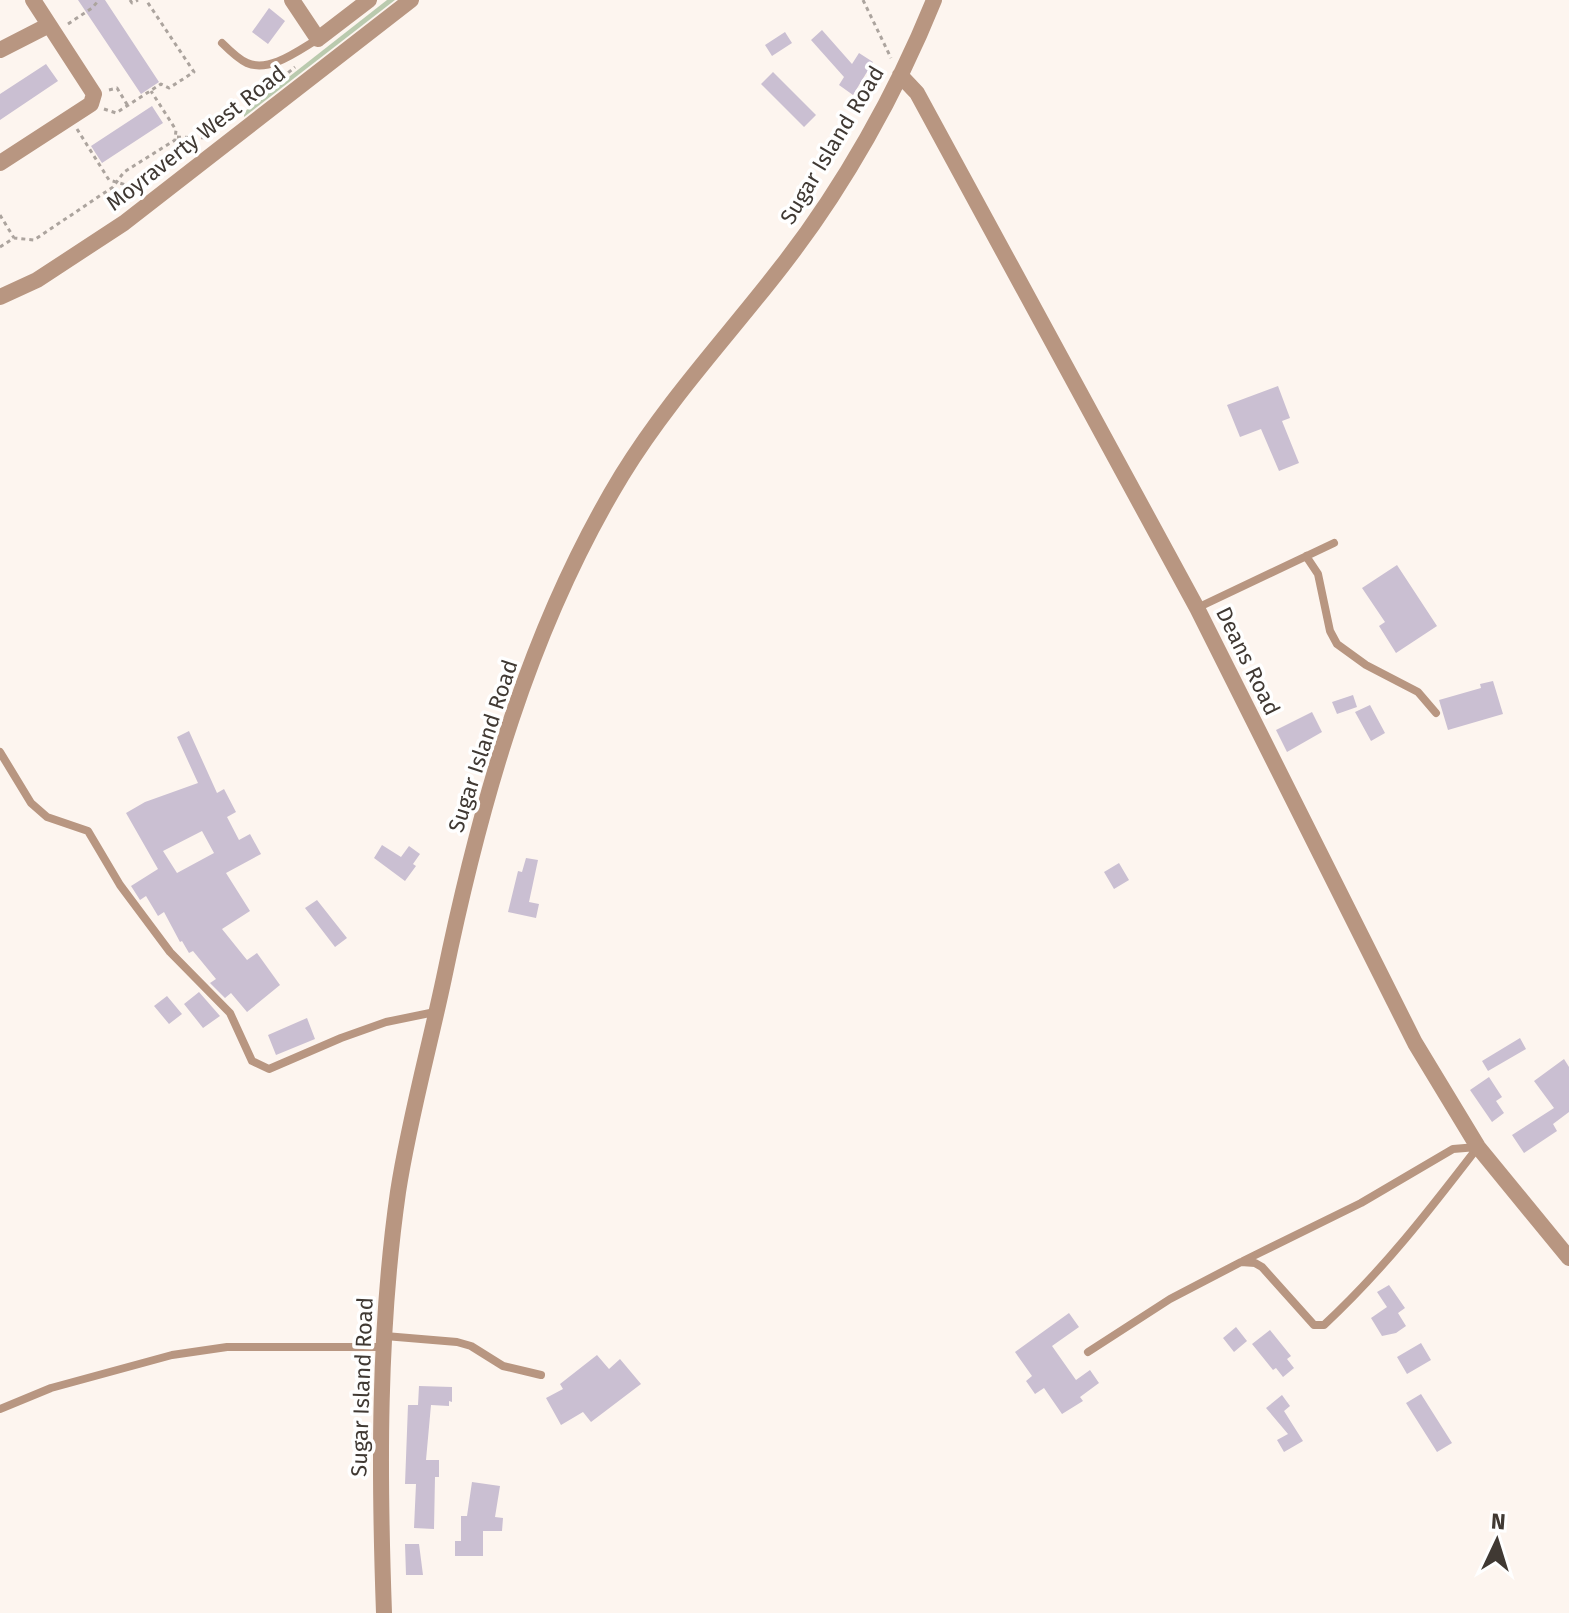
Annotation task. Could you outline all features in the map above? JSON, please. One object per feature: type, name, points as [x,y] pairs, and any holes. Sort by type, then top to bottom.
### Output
[{"type":"street","points":[[0,163],[70,118],[93,99],[33,0]]},
{"type":"street","points":[[292,0],[318,39],[369,0]]},
{"type":"street","name":"Moyraverty West Road","points":[[0,297],[37,280],[124,223],[411,0]]},
{"type":"street","name":"Sugar Island Road","points":[[384,1613],[381,1510],[384,1342],[387,1287],[399,1190],[464,879],[515,709],[583,545],[623,475],[673,400],[784,264],[839,184],[900,75],[934,0]]},
{"type":"street","points":[[0,50],[52,29]]},
{"type":"street","name":"Deans Road","points":[[900,75],[917,93],[1197,608],[1415,1043],[1478,1147],[1569,1258]]},
{"type":"lane","points":[[222,43],[248,64],[258,65],[278,61],[318,39]]},
{"type":"lane","points":[[1197,608],[1334,543]]},
{"type":"lane","points":[[1306,556],[1318,574],[1330,631],[1337,644],[1366,665],[1418,692],[1436,713]]},
{"type":"lane","points":[[0,752],[31,803],[47,817],[88,831],[120,885],[170,952],[230,1013],[252,1061],[269,1069],[386,1022],[436,1012]]},
{"type":"lane","points":[[1241,1262],[1262,1267],[1314,1325],[1324,1325],[1368,1285],[1407,1240],[1478,1147]]},
{"type":"lane","points":[[1088,1352],[1170,1299],[1361,1203],[1453,1149],[1478,1147]]},
{"type":"lane","points":[[0,1409],[51,1388],[172,1355],[227,1347],[457,1342],[471,1346],[503,1366],[541,1375]]},
{"type":"path","points":[[52,29],[92,8],[99,0]]},
{"type":"path","points":[[130,0],[132,3],[138,0]]},
{"type":"path","points":[[93,99],[116,113],[161,84],[169,88],[194,72],[146,0]]},
{"type":"path","points":[[863,0],[900,75]]},
{"type":"path","points":[[93,99],[117,88],[128,106]]},
{"type":"path","points":[[0,247],[14,238],[34,240],[117,182],[124,172],[175,140],[176,130],[151,91]]},
{"type":"path","points":[[70,118],[109,180],[143,189],[157,199]]},
{"type":"path","points":[[175,137],[211,138],[228,144]]},
{"type":"path","points":[[0,215],[14,238]]},
{"type":"green space","points":[[387,0],[395,0],[244,117],[244,112]]},
{"type":"building","points":[[78,0],[105,0],[159,82],[141,94]]},
{"type":"building","points":[[269,8],[285,21],[268,44],[252,32]]},
{"type":"building","points":[[822,30],[852,64],[859,53],[873,62],[853,95],[839,85],[844,77],[811,40]]},
{"type":"building","points":[[785,32],[792,43],[772,56],[765,45]]},
{"type":"building","points":[[46,64],[58,81],[0,120],[0,94]]},
{"type":"building","points":[[773,72],[816,115],[804,127],[761,84]]},
{"type":"building","points":[[152,106],[163,123],[102,163],[91,146]]},
{"type":"building","points":[[1278,386],[1290,418],[1282,421],[1299,463],[1279,471],[1261,429],[1240,437],[1227,405]]},
{"type":"building","points":[[1397,565],[1437,626],[1396,653],[1379,626],[1385,622],[1362,588]]},
{"type":"building","points":[[1493,681],[1503,714],[1448,730],[1439,700],[1481,688],[1480,684]]},
{"type":"building","points":[[1353,695],[1357,707],[1337,714],[1332,702]]},
{"type":"building","points":[[1370,705],[1385,733],[1371,741],[1355,712]]},
{"type":"building","points":[[1312,712],[1322,732],[1287,752],[1276,730]]},
{"type":"building","points":[[189,731],[217,793],[224,789],[236,812],[227,817],[239,840],[250,834],[261,854],[226,873],[250,911],[222,929],[247,960],[257,953],[280,985],[247,1012],[231,993],[225,998],[210,983],[216,979],[193,951],[189,953],[180,942],[164,912],[158,916],[146,896],[140,900],[131,886],[158,869],[126,813],[145,802],[198,783],[177,737]],"holes":[[[202,831],[214,853],[177,873],[163,851]]]},
{"type":"building","points":[[382,845],[401,857],[409,846],[420,854],[405,881],[374,858]]},
{"type":"building","points":[[526,858],[538,860],[529,902],[539,904],[536,918],[508,912],[518,871],[522,872]]},
{"type":"building","points":[[1119,863],[1129,880],[1114,889],[1104,872]]},
{"type":"building","points":[[317,900],[347,938],[335,947],[305,908]]},
{"type":"building","points":[[199,992],[220,1016],[203,1028],[184,1004]]},
{"type":"building","points":[[167,996],[182,1014],[169,1024],[154,1006]]},
{"type":"building","points":[[307,1018],[315,1039],[276,1055],[268,1035]]},
{"type":"building","points":[[1520,1038],[1526,1049],[1488,1071],[1482,1061]]},
{"type":"building","points":[[1564,1059],[1569,1067],[1569,1112],[1553,1124],[1557,1131],[1524,1153],[1512,1135],[1554,1108],[1534,1081]]},
{"type":"building","points":[[1489,1077],[1502,1097],[1496,1101],[1504,1113],[1492,1122],[1470,1090]]},
{"type":"building","points":[[1389,1285],[1405,1308],[1398,1313],[1406,1326],[1396,1333],[1382,1336],[1371,1318],[1387,1307],[1377,1292]]},
{"type":"building","points":[[1069,1313],[1079,1327],[1052,1346],[1076,1380],[1090,1370],[1099,1383],[1080,1397],[1083,1401],[1062,1414],[1044,1388],[1035,1394],[1026,1381],[1032,1376],[1015,1352]]},
{"type":"building","points":[[1236,1327],[1247,1341],[1234,1352],[1223,1338]]},
{"type":"building","points":[[1270,1330],[1291,1356],[1287,1359],[1294,1368],[1283,1377],[1276,1368],[1273,1370],[1252,1344]]},
{"type":"building","points":[[1421,1343],[1431,1360],[1407,1374],[1397,1357]]},
{"type":"building","points":[[597,1355],[609,1369],[620,1359],[641,1384],[591,1422],[583,1412],[561,1425],[546,1398],[563,1389],[560,1384]]},
{"type":"building","points":[[419,1386],[452,1387],[449,1406],[431,1405],[426,1460],[439,1460],[439,1477],[435,1477],[434,1529],[414,1528],[416,1484],[405,1484],[408,1405],[418,1405]]},
{"type":"building","points":[[1421,1394],[1452,1443],[1437,1452],[1406,1403]]},
{"type":"building","points":[[1282,1395],[1290,1406],[1284,1411],[1303,1441],[1284,1452],[1277,1440],[1288,1434],[1266,1408]]},
{"type":"building","points":[[472,1482],[500,1486],[495,1517],[503,1518],[502,1531],[483,1531],[483,1556],[455,1556],[455,1541],[461,1541],[461,1516],[467,1516]]},
{"type":"building","points":[[405,1544],[419,1544],[423,1575],[406,1575]]}]
